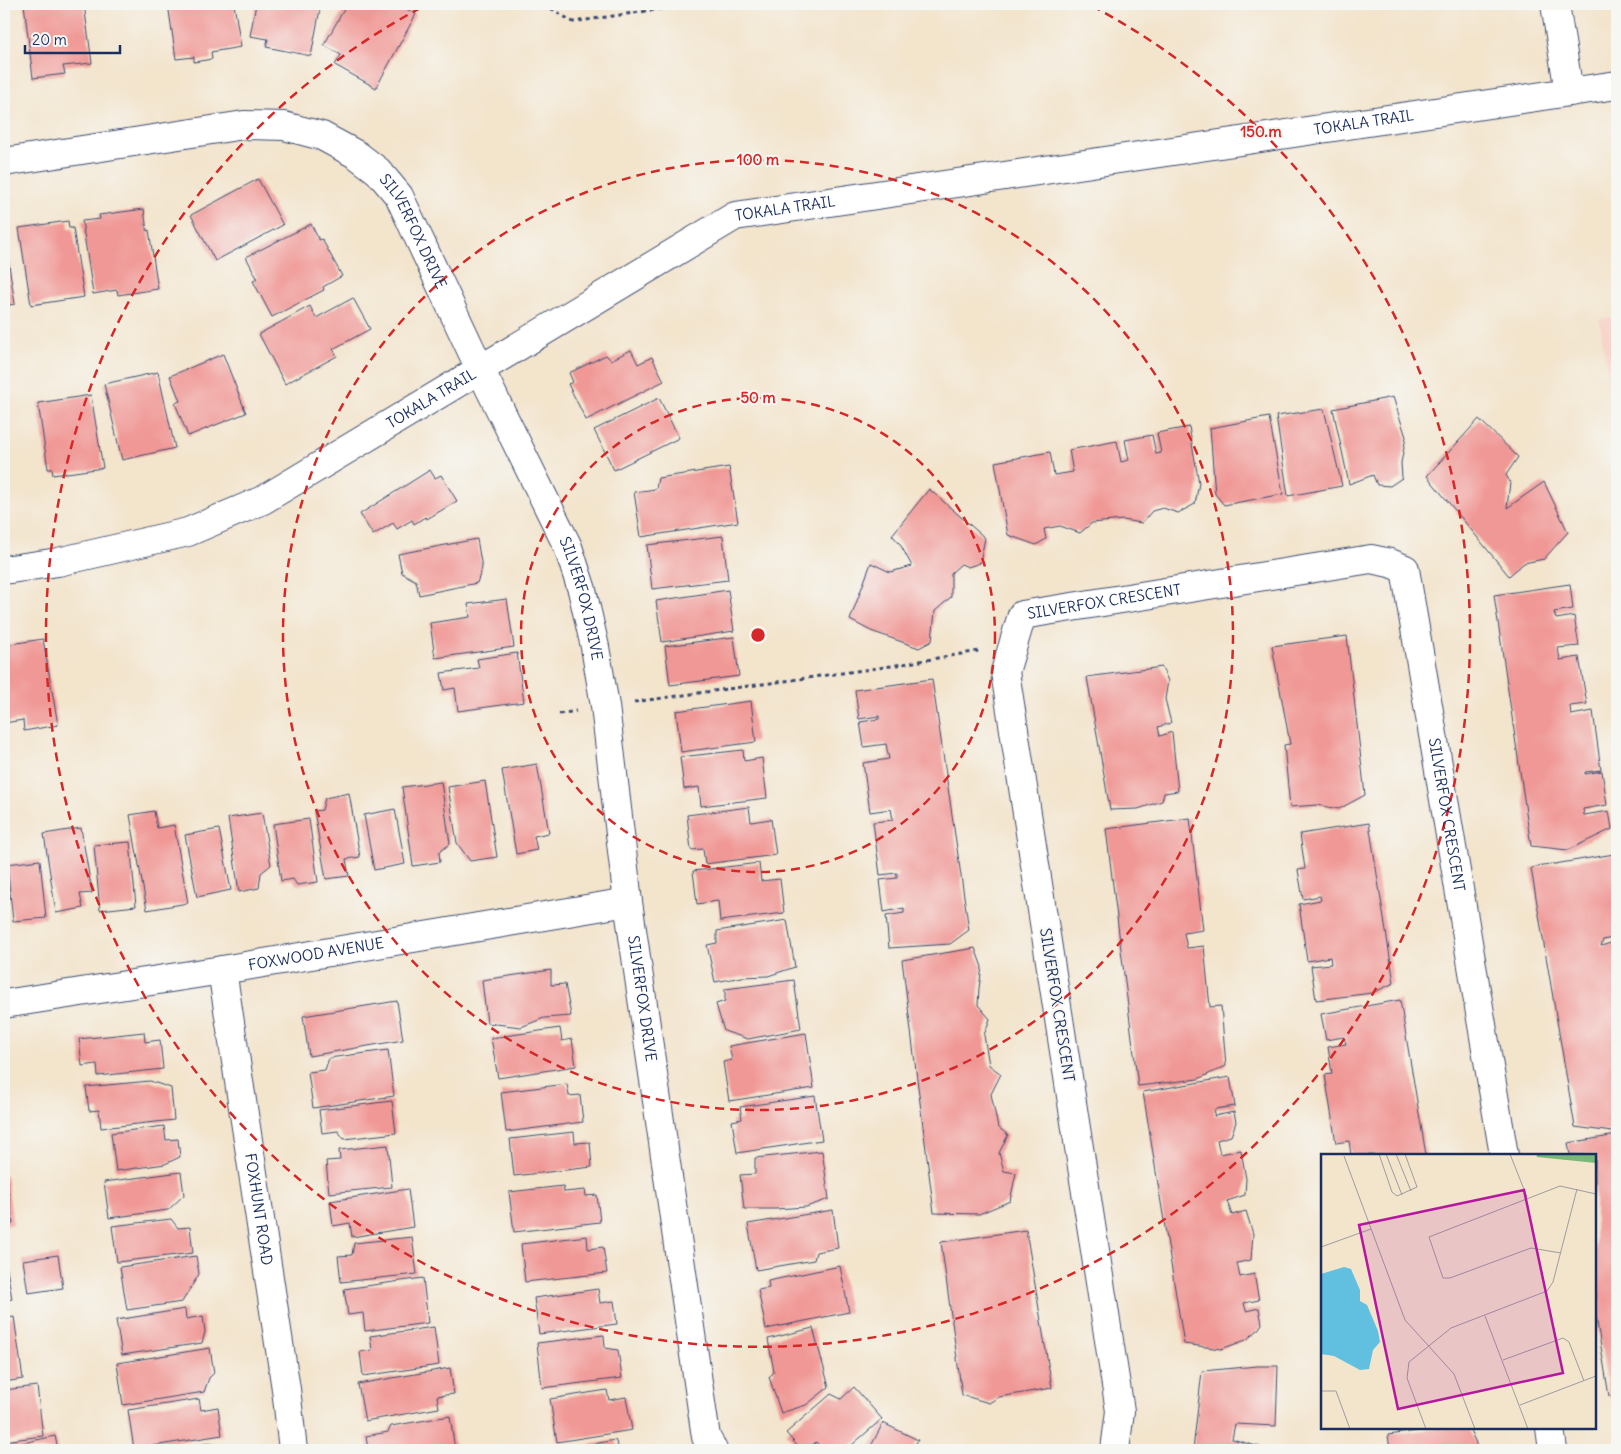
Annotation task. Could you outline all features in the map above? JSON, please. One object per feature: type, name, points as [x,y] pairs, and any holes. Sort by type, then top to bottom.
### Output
[{"type":"street","points":[[1556,4],[1568,92]]},
{"type":"street","name":"TOKALA TRAIL","points":[[4,570],[58,562],[188,532],[263,500],[735,216],[1617,85]]},
{"type":"street","name":"SILVERFOX DRIVE","points":[[4,162],[244,126],[284,126],[322,136],[357,155],[378,171],[399,196],[480,369],[568,547],[584,599],[595,647],[605,706],[628,902],[706,1437],[713,1450]]},
{"type":"street","name":"SILVERFOX CRESCENT","points":[[1115,1450],[1120,1411],[1005,672],[1022,615],[1371,559],[1390,563],[1405,569],[1504,1154]]},
{"type":"street","name":"FOXWOOD AVENUE","points":[[4,1004],[222,970],[628,902]]},
{"type":"street","name":"FOXHUNT ROAD","points":[[222,970],[286,1389],[293,1450]]},
{"type":"street","points":[[1550,1429],[1554,1450]]},
{"type":"path","points":[[544,4],[573,22],[694,4]]},
{"type":"path","points":[[559,714],[1012,647]]},
{"type":"shaded area","points":[[1617,316],[1617,433],[1599,319]]},
{"type":"building","points":[[24,4],[84,4],[92,63],[63,66],[65,74],[33,78]]},
{"type":"building","points":[[168,4],[234,4],[241,47],[211,52],[212,59],[194,62],[194,57],[176,59]]},
{"type":"building","points":[[256,4],[321,4],[311,56],[266,47],[268,39],[250,36]]},
{"type":"building","points":[[347,4],[397,4],[416,14],[376,88],[335,65],[341,55],[324,45]]},
{"type":"building","points":[[258,179],[283,225],[215,261],[191,215]]},
{"type":"building","points":[[144,209],[158,289],[118,295],[117,290],[93,294],[82,221],[100,219],[99,215]]},
{"type":"building","points":[[68,221],[69,228],[73,228],[84,297],[31,305],[19,228]]},
{"type":"building","points":[[311,224],[319,240],[322,239],[342,276],[323,287],[324,290],[272,317],[253,281],[257,278],[246,257]]},
{"type":"building","points":[[4,240],[15,304],[4,306]]},
{"type":"building","points":[[353,298],[370,329],[333,349],[337,356],[285,384],[259,334],[310,306],[316,318]]},
{"type":"building","points":[[631,350],[638,364],[652,357],[664,381],[586,420],[568,384],[573,382],[569,373],[606,355],[611,360]]},
{"type":"building","points":[[223,354],[246,413],[188,436],[175,403],[180,401],[170,376]]},
{"type":"building","points":[[158,372],[175,448],[122,460],[104,384]]},
{"type":"building","points":[[91,395],[103,468],[53,475],[52,469],[48,469],[38,403]]},
{"type":"building","points":[[1393,397],[1406,437],[1401,463],[1402,478],[1390,486],[1377,485],[1373,475],[1349,484],[1333,409]]},
{"type":"building","points":[[659,398],[679,438],[614,470],[594,430]]},
{"type":"building","points":[[1324,409],[1342,486],[1288,496],[1276,416]]},
{"type":"building","points":[[1269,417],[1283,494],[1224,505],[1215,494],[1210,428]]},
{"type":"building","points":[[1479,419],[1518,457],[1506,475],[1510,482],[1507,508],[1544,482],[1568,532],[1544,559],[1524,563],[1509,576],[1427,476]]},
{"type":"building","points":[[1189,427],[1199,483],[1195,504],[1178,513],[1163,508],[1152,511],[1142,523],[1123,520],[1092,523],[1080,533],[1060,526],[1044,529],[1046,539],[1036,545],[1008,535],[995,462],[1050,452],[1054,475],[1073,472],[1069,450],[1117,441],[1121,462],[1129,460],[1125,440],[1152,435],[1156,454],[1161,453],[1157,433]]},
{"type":"building","points":[[729,467],[738,522],[641,537],[634,492],[656,489],[658,478]]},
{"type":"building","points":[[430,470],[435,478],[441,475],[457,501],[427,519],[425,517],[414,524],[412,520],[397,529],[393,523],[373,535],[360,514]]},
{"type":"building","points":[[929,489],[985,538],[980,563],[968,567],[961,564],[951,573],[951,597],[935,611],[932,641],[919,648],[871,631],[850,620],[871,563],[890,572],[912,566],[900,544],[892,535]]},
{"type":"building","points":[[723,536],[728,580],[652,589],[647,545]]},
{"type":"building","points":[[477,539],[482,568],[477,583],[419,595],[416,581],[402,573],[398,554]]},
{"type":"building","points":[[1570,584],[1573,609],[1554,612],[1556,619],[1574,616],[1579,646],[1558,648],[1560,660],[1579,657],[1587,704],[1570,706],[1571,715],[1593,711],[1601,770],[1585,772],[1585,774],[1602,771],[1607,805],[1583,809],[1584,815],[1609,811],[1612,829],[1568,850],[1531,846],[1494,595]]},
{"type":"building","points":[[728,590],[734,631],[662,642],[656,601]]},
{"type":"building","points":[[507,599],[514,647],[435,658],[430,623],[470,617],[468,604]]},
{"type":"building","points":[[1347,636],[1365,795],[1339,809],[1317,805],[1290,807],[1284,745],[1290,744],[1272,646]]},
{"type":"building","points":[[734,637],[739,676],[670,685],[665,646]]},
{"type":"building","points":[[43,639],[58,725],[24,731],[23,720],[4,723],[4,645]]},
{"type":"building","points":[[517,653],[524,702],[458,711],[455,688],[444,690],[441,673],[479,668],[477,659]]},
{"type":"building","points":[[1162,667],[1168,681],[1165,699],[1171,723],[1158,727],[1160,736],[1172,732],[1178,791],[1164,793],[1162,801],[1138,809],[1110,810],[1087,677]]},
{"type":"building","points":[[932,679],[969,930],[950,944],[889,948],[886,916],[904,913],[904,908],[884,912],[880,880],[897,878],[897,873],[880,875],[873,822],[893,820],[891,809],[870,812],[863,763],[889,759],[886,744],[864,747],[860,722],[879,719],[879,716],[859,719],[855,690]]},
{"type":"building","points":[[751,701],[756,742],[681,752],[676,711]]},
{"type":"building","points":[[743,750],[744,761],[762,758],[767,798],[701,806],[699,787],[684,789],[680,757]]},
{"type":"building","points":[[537,764],[549,833],[534,836],[537,850],[516,854],[502,770]]},
{"type":"building","points":[[485,781],[497,857],[470,861],[457,843],[448,787]]},
{"type":"building","points":[[441,782],[450,844],[439,852],[440,862],[413,866],[402,787]]},
{"type":"building","points":[[349,793],[360,857],[346,859],[349,876],[326,879],[314,811],[322,810],[325,798]]},
{"type":"building","points":[[749,807],[751,822],[771,819],[776,855],[705,864],[703,849],[691,850],[687,815]]},
{"type":"building","points":[[395,809],[405,864],[374,870],[364,815]]},
{"type":"building","points":[[154,811],[157,828],[174,825],[188,903],[147,910],[130,815]]},
{"type":"building","points":[[262,813],[271,865],[261,873],[259,888],[239,892],[228,818]]},
{"type":"building","points":[[1190,818],[1203,930],[1184,933],[1187,948],[1204,946],[1210,1007],[1221,1006],[1226,1066],[1198,1079],[1138,1086],[1106,829]]},
{"type":"building","points":[[309,819],[318,882],[297,885],[293,879],[281,881],[273,824]]},
{"type":"building","points":[[1369,823],[1394,983],[1372,993],[1316,1000],[1311,966],[1331,964],[1330,957],[1307,961],[1299,904],[1321,900],[1320,896],[1303,899],[1298,870],[1305,869],[1300,834]]},
{"type":"building","points":[[81,828],[92,893],[80,894],[83,908],[56,913],[44,834]]},
{"type":"building","points":[[219,829],[231,890],[197,897],[185,835]]},
{"type":"building","points":[[130,842],[136,906],[100,910],[94,845]]},
{"type":"building","points":[[1614,854],[1617,875],[1617,937],[1603,940],[1601,946],[1617,941],[1617,1129],[1612,1132],[1575,1127],[1531,868]]},
{"type":"building","points":[[40,860],[46,918],[13,921],[7,864]]},
{"type":"building","points":[[759,863],[761,881],[780,879],[784,913],[720,921],[718,901],[697,904],[693,871]]},
{"type":"building","points":[[787,920],[795,967],[768,976],[742,977],[715,982],[707,945],[717,943],[717,931]]},
{"type":"building","points":[[975,948],[982,967],[978,1005],[990,1019],[984,1035],[989,1065],[1001,1074],[991,1094],[998,1127],[1008,1135],[999,1153],[1004,1171],[1016,1173],[1010,1201],[979,1214],[934,1213],[902,960]]},
{"type":"building","points":[[551,970],[551,985],[565,984],[571,1016],[544,1018],[521,1027],[487,1023],[482,980]]},
{"type":"building","points":[[794,980],[801,1029],[748,1039],[724,1031],[716,1004],[725,1001],[725,989]]},
{"type":"building","points":[[1400,1000],[1426,1154],[1351,1154],[1349,1141],[1336,1143],[1325,1075],[1332,1074],[1328,1047],[1346,1044],[1344,1037],[1326,1040],[1321,1014]]},
{"type":"building","points":[[397,1001],[403,1040],[309,1056],[303,1016]]},
{"type":"building","points":[[560,1028],[562,1041],[572,1039],[576,1066],[498,1078],[491,1038]]},
{"type":"building","points":[[144,1032],[145,1042],[160,1040],[163,1069],[98,1076],[97,1064],[82,1066],[79,1039]]},
{"type":"building","points":[[806,1033],[814,1088],[729,1101],[723,1062],[732,1060],[729,1046]]},
{"type":"building","points":[[388,1050],[394,1096],[313,1108],[308,1072],[325,1070],[329,1058]]},
{"type":"building","points":[[1230,1077],[1235,1106],[1215,1109],[1214,1116],[1234,1112],[1236,1122],[1231,1136],[1217,1140],[1220,1154],[1241,1150],[1246,1179],[1245,1195],[1227,1201],[1232,1215],[1246,1211],[1253,1234],[1251,1260],[1237,1263],[1240,1277],[1254,1274],[1259,1300],[1244,1303],[1246,1311],[1259,1308],[1262,1324],[1246,1340],[1221,1349],[1184,1344],[1143,1092]]},
{"type":"building","points":[[150,1081],[171,1088],[174,1120],[101,1128],[99,1110],[89,1111],[86,1087]]},
{"type":"building","points":[[567,1084],[569,1096],[580,1095],[583,1122],[506,1132],[501,1092]]},
{"type":"building","points":[[815,1096],[822,1140],[737,1153],[732,1121],[742,1119],[740,1107]]},
{"type":"building","points":[[392,1101],[396,1133],[344,1139],[338,1131],[322,1133],[319,1110]]},
{"type":"building","points":[[164,1126],[166,1140],[178,1139],[180,1157],[165,1164],[116,1171],[111,1133]]},
{"type":"building","points":[[574,1132],[575,1143],[590,1142],[592,1167],[514,1176],[510,1139]]},
{"type":"building","points":[[1617,1135],[1617,1398],[1609,1396],[1596,1316],[1596,1154],[1570,1154],[1568,1143]]},
{"type":"building","points":[[388,1145],[392,1187],[329,1193],[326,1161],[340,1160],[339,1150]]},
{"type":"building","points":[[822,1151],[829,1199],[806,1207],[744,1209],[740,1175],[755,1174],[755,1158]]},
{"type":"building","points":[[181,1172],[184,1195],[168,1210],[109,1218],[104,1182]]},
{"type":"building","points":[[6,1175],[13,1224],[4,1226],[4,1176]]},
{"type":"building","points":[[563,1186],[564,1192],[585,1190],[586,1196],[597,1195],[600,1222],[514,1232],[509,1192]]},
{"type":"building","points":[[408,1189],[413,1227],[352,1237],[350,1223],[333,1226],[330,1201]]},
{"type":"building","points":[[833,1210],[838,1248],[816,1252],[814,1260],[756,1270],[748,1224]]},
{"type":"building","points":[[171,1219],[178,1228],[190,1227],[193,1253],[117,1262],[112,1226]]},
{"type":"building","points":[[1026,1230],[1052,1388],[999,1397],[989,1403],[962,1395],[941,1242]]},
{"type":"building","points":[[587,1236],[588,1249],[603,1247],[607,1273],[525,1282],[521,1244]]},
{"type":"building","points":[[412,1237],[417,1274],[341,1282],[338,1256],[352,1255],[354,1243]]},
{"type":"building","points":[[58,1255],[63,1288],[28,1293],[23,1260]]},
{"type":"building","points":[[196,1256],[199,1274],[182,1302],[127,1310],[120,1267]]},
{"type":"building","points":[[4,1259],[12,1299],[4,1301]]},
{"type":"building","points":[[840,1266],[849,1312],[766,1329],[758,1290],[769,1288],[768,1281]]},
{"type":"building","points":[[423,1278],[428,1323],[365,1331],[363,1313],[348,1315],[344,1289]]},
{"type":"building","points":[[598,1289],[600,1303],[614,1301],[617,1324],[539,1334],[534,1298]]},
{"type":"building","points":[[185,1309],[186,1319],[203,1316],[205,1332],[202,1343],[122,1355],[116,1320]]},
{"type":"building","points":[[14,1317],[23,1379],[4,1382],[4,1319]]},
{"type":"building","points":[[434,1327],[439,1365],[363,1376],[360,1352],[372,1350],[370,1336]]},
{"type":"building","points":[[813,1328],[829,1387],[806,1405],[781,1413],[769,1377],[774,1372],[768,1339]]},
{"type":"building","points":[[604,1335],[605,1348],[618,1350],[622,1378],[542,1388],[537,1343]]},
{"type":"building","points":[[210,1348],[214,1373],[209,1378],[204,1392],[123,1405],[117,1363]]},
{"type":"building","points":[[1278,1366],[1276,1426],[1235,1424],[1232,1439],[1270,1450],[1193,1450],[1202,1371]]},
{"type":"building","points":[[450,1368],[454,1394],[437,1396],[439,1408],[365,1421],[358,1384]]},
{"type":"building","points":[[37,1386],[43,1436],[4,1441],[4,1390]]},
{"type":"building","points":[[854,1387],[882,1419],[846,1450],[823,1450],[816,1442],[807,1450],[801,1450],[786,1433],[831,1394],[841,1399]]},
{"type":"building","points":[[607,1390],[609,1400],[626,1397],[632,1430],[557,1442],[550,1399]]},
{"type":"building","points":[[199,1399],[201,1410],[218,1407],[222,1435],[134,1449],[128,1410]]},
{"type":"building","points":[[450,1416],[455,1450],[368,1450],[366,1436],[388,1432],[391,1426]]},
{"type":"building","points":[[883,1423],[918,1440],[912,1450],[869,1450]]},
{"type":"building","points":[[1432,1429],[1469,1429],[1476,1443],[1476,1450],[1390,1450],[1388,1435]]},
{"type":"building","points":[[55,1436],[58,1450],[4,1450],[4,1447]]},
{"type":"building","points":[[615,1440],[620,1450],[566,1450],[566,1449]]},
{"type":"building","points":[[211,1443],[212,1450],[170,1450],[170,1449]]}]
